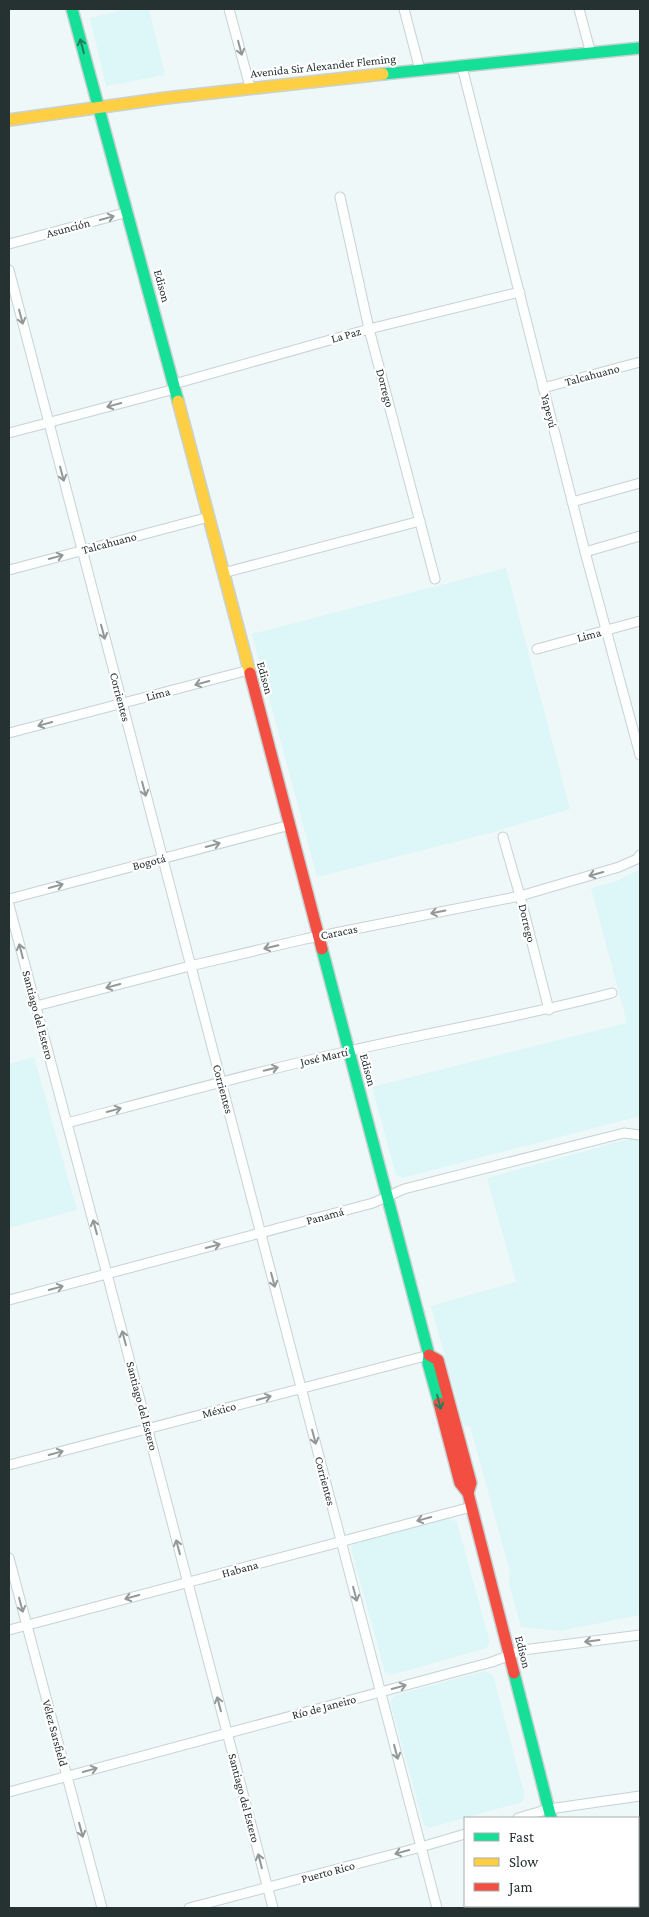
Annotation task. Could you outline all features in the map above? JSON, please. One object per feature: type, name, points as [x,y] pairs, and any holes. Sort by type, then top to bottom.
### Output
[{"type":"street","name":"Edison","points":[[72,9],[209,517],[387,1197],[430,1355],[438,1360],[454,1419],[470,1483],[468,1493],[471,1506],[550,1814]]},
{"type":"street","points":[[230,9],[250,87]]},
{"type":"street","points":[[404,9],[420,70]]},
{"type":"street","points":[[579,9],[591,54]]},
{"type":"street","name":"Avenida Sir Alexander Fleming","points":[[9,120],[97,106],[250,87],[640,48]]},
{"type":"street","name":"Yapeyú","points":[[462,67],[572,502],[640,755]]},
{"type":"street","name":"Dorrego","points":[[340,197],[369,329],[435,579]]},
{"type":"street","name":"Asunción","points":[[9,244],[128,212]]},
{"type":"street","name":"Corrientes","points":[[9,270],[437,1908]]},
{"type":"street","name":"La Paz","points":[[9,433],[174,387],[369,329],[520,292]]},
{"type":"street","name":"Talcahuano","points":[[543,388],[640,362]]},
{"type":"street","points":[[572,502],[640,483]]},
{"type":"street","name":"Talcahuano","points":[[9,570],[209,517]]},
{"type":"street","points":[[223,573],[420,521]]},
{"type":"street","points":[[585,552],[640,536]]},
{"type":"street","name":"Lima","points":[[537,649],[640,621]]},
{"type":"street","name":"Lima","points":[[9,733],[249,670]]},
{"type":"street","name":"Bogotá","points":[[9,899],[290,825]]},
{"type":"street","name":"Dorrego","points":[[503,837],[549,1010]]},
{"type":"street","name":"Caracas","points":[[36,1006],[190,966],[318,936],[520,896],[619,867],[640,855]]},
{"type":"street","name":"Santiago del Estero","points":[[9,909],[108,1274],[273,1908]]},
{"type":"street","name":"José Martí","points":[[67,1123],[220,1081],[349,1051],[549,1010],[612,993]]},
{"type":"street","name":"Panamá","points":[[9,1300],[374,1203],[404,1189],[624,1133],[640,1135]]},
{"type":"street","name":"México","points":[[9,1465],[430,1355]]},
{"type":"street","name":"Habana","points":[[9,1630],[471,1506]]},
{"type":"street","name":"Vélez Sarsfield","points":[[9,1558],[102,1908]]},
{"type":"street","name":"Río de Janeiro","points":[[9,1792],[492,1662],[523,1650],[640,1634]]},
{"type":"street","points":[[526,1817],[640,1796]]},
{"type":"street","name":"Puerto Rico","points":[[189,1908],[464,1834]]},
{"type":"shaded area","points":[[127,9],[149,9],[165,75],[106,86],[90,18]]},
{"type":"shaded area","points":[[506,568],[570,809],[490,833],[317,877],[252,634]]},
{"type":"shaded area","points":[[640,869],[640,1116],[402,1178],[396,1175],[372,1087],[627,1023],[591,888],[617,881]]},
{"type":"shaded area","points":[[34,1057],[77,1210],[9,1228],[9,1064]]},
{"type":"shaded area","points":[[640,1136],[640,1615],[560,1631],[521,1627],[509,1583],[510,1572],[470,1426],[464,1426],[431,1306],[516,1282],[487,1178]]},
{"type":"shaded area","points":[[448,1518],[457,1522],[490,1643],[486,1648],[391,1675],[385,1672],[351,1549],[355,1543]]},
{"type":"shaded area","points":[[485,1671],[493,1675],[525,1796],[522,1802],[429,1828],[424,1825],[390,1702],[395,1695]]},
{"type":"traffic: fast","points":[[72,9],[178,401]]},
{"type":"traffic: fast","points":[[383,74],[640,48]]},
{"type":"traffic: fast","points":[[322,949],[429,1355],[428,1363],[439,1403]]},
{"type":"traffic: fast","points":[[514,1673],[551,1817]]},
{"type":"traffic: slow","points":[[9,120],[166,98],[383,74]]},
{"type":"traffic: slow","points":[[178,401],[250,673]]},
{"type":"traffic: jam","points":[[250,673],[322,949]]},
{"type":"traffic: jam","points":[[429,1355],[438,1360],[471,1483],[468,1493]]},
{"type":"traffic: jam","points":[[439,1403],[460,1483],[468,1493],[514,1673]]}]
